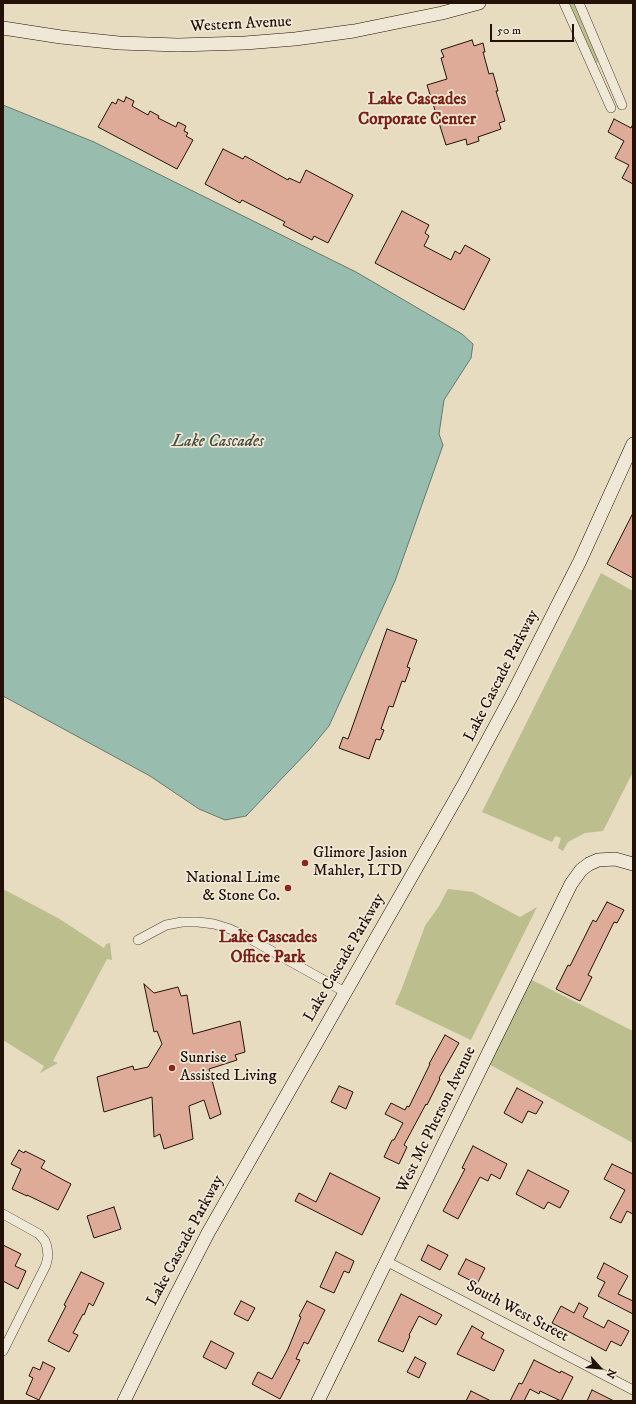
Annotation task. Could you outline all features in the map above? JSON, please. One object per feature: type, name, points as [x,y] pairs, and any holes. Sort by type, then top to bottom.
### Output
[{"type":"street","name":"Western Avenue","points":[[3,28],[60,37],[119,42],[178,45],[245,44],[295,40],[354,31],[435,15],[478,3]]},
{"type":"street","points":[[564,3],[611,108]]},
{"type":"street","points":[[579,3],[622,105]]},
{"type":"street","name":"Lake Cascade Parkway","points":[[124,1401],[172,1301],[208,1233],[463,786],[511,697],[580,561],[633,444]]},
{"type":"street","name":"West Mc Pherson Avenue","points":[[318,1401],[571,884],[581,870],[594,862],[606,859],[615,859],[633,864]]},
{"type":"street","points":[[138,940],[166,925],[193,922],[214,924],[245,936],[345,992]]},
{"type":"street","points":[[3,1214],[39,1234],[45,1241],[48,1256],[46,1265],[3,1351]]},
{"type":"street","name":"South West Street","points":[[386,1261],[633,1390]]},
{"type":"shaded area","points":[[570,3],[574,4],[598,60],[595,64],[569,6]]},
{"type":"shaded area","points":[[601,573],[633,591],[633,772],[603,831],[585,833],[568,842],[563,851],[558,848],[561,838],[555,836],[552,842],[482,812]]},
{"type":"shaded area","points":[[3,889],[58,918],[104,948],[106,944],[110,943],[112,960],[107,959],[53,1061],[58,1063],[40,1073],[44,1066],[3,1040]]},
{"type":"shaded area","points":[[448,889],[473,892],[520,917],[537,907],[471,1040],[395,1004],[425,926],[439,906]]},
{"type":"shaded area","points":[[526,977],[633,1031],[633,1143],[485,1062]]},
{"type":"water","name":"Lake Cascades","points":[[3,105],[94,142],[356,272],[462,334],[473,344],[471,358],[444,400],[439,434],[443,445],[395,581],[329,726],[310,749],[246,816],[225,820],[199,809],[150,776],[3,696]]},
{"type":"building","points":[[472,40],[474,46],[483,43],[485,52],[483,52],[489,74],[493,73],[498,91],[496,91],[505,121],[499,123],[501,129],[478,137],[479,141],[467,145],[466,139],[446,145],[427,85],[447,79],[441,58],[444,57],[441,50]]},
{"type":"building","points":[[126,97],[134,101],[132,106],[148,115],[150,111],[159,116],[158,118],[176,127],[178,122],[186,126],[184,131],[188,133],[186,136],[193,140],[177,169],[98,127],[112,102],[116,104],[118,99],[124,102]]},
{"type":"building","points":[[614,119],[631,128],[633,124],[633,184],[622,178],[629,165],[615,158],[624,141],[608,132]]},
{"type":"building","points":[[223,149],[243,159],[245,156],[288,180],[289,178],[300,183],[306,170],[353,195],[328,243],[314,236],[312,240],[283,225],[285,222],[242,200],[240,203],[205,184]]},
{"type":"building","points":[[402,211],[429,225],[425,233],[429,236],[424,246],[451,260],[455,251],[460,254],[465,245],[490,259],[464,310],[375,263]]},
{"type":"building","points":[[633,513],[633,578],[607,564]]},
{"type":"building","points":[[387,629],[417,640],[407,667],[410,668],[405,682],[402,681],[393,707],[389,706],[381,729],[384,730],[380,740],[376,739],[369,759],[339,748],[343,737],[348,739]]},
{"type":"building","points":[[607,902],[624,910],[617,923],[614,922],[588,975],[592,977],[580,1001],[556,989],[568,965],[570,966],[593,920],[596,922]]},
{"type":"building","name":"Sunrise Assisted Living","points":[[144,984],[154,993],[178,987],[181,996],[187,995],[193,1034],[240,1021],[245,1052],[235,1055],[237,1060],[209,1069],[221,1114],[210,1119],[204,1100],[189,1106],[193,1139],[164,1149],[160,1134],[154,1137],[152,1097],[104,1112],[97,1077],[133,1066],[134,1070],[148,1067],[162,1044],[157,1031],[154,1032]]},
{"type":"building","points":[[445,1035],[459,1043],[439,1078],[440,1079],[427,1105],[426,1104],[404,1145],[407,1147],[399,1164],[384,1157],[392,1140],[394,1140],[403,1123],[385,1114],[391,1103],[405,1110],[407,1106],[409,1107],[429,1064]]},
{"type":"building","points":[[339,1086],[353,1092],[346,1109],[331,1102]]},
{"type":"building","points":[[517,1088],[543,1102],[536,1114],[528,1111],[522,1123],[504,1113]]},
{"type":"building","points":[[473,1146],[507,1164],[500,1179],[491,1174],[488,1181],[480,1177],[458,1219],[443,1211],[465,1169],[462,1168]]},
{"type":"building","points":[[19,1150],[24,1153],[25,1151],[45,1161],[41,1168],[71,1184],[58,1210],[12,1189],[21,1169],[11,1164]]},
{"type":"building","points":[[612,1164],[633,1174],[633,1214],[627,1211],[621,1223],[610,1218],[625,1190],[604,1179]]},
{"type":"building","points":[[528,1170],[569,1191],[560,1208],[548,1202],[544,1209],[516,1194]]},
{"type":"building","points":[[330,1173],[380,1198],[362,1235],[295,1201],[299,1193],[316,1202]]},
{"type":"building","points":[[114,1207],[121,1229],[94,1238],[87,1216]]},
{"type":"building","points":[[3,1245],[21,1254],[15,1266],[26,1271],[18,1289],[3,1281]]},
{"type":"building","points":[[428,1245],[448,1255],[440,1270],[421,1260]]},
{"type":"building","points":[[336,1252],[354,1261],[349,1273],[344,1271],[334,1293],[320,1287]]},
{"type":"building","points":[[466,1259],[485,1268],[477,1284],[458,1274]]},
{"type":"building","points":[[604,1263],[628,1276],[618,1294],[633,1301],[633,1314],[598,1296],[605,1282],[597,1278]]},
{"type":"building","points":[[81,1272],[104,1283],[93,1306],[89,1303],[84,1315],[83,1314],[73,1333],[78,1335],[69,1352],[48,1341]]},
{"type":"building","points":[[401,1294],[442,1315],[436,1325],[419,1316],[409,1335],[410,1336],[403,1352],[378,1341]]},
{"type":"building","points":[[241,1301],[255,1308],[248,1321],[234,1314]]},
{"type":"building","points":[[307,1301],[325,1310],[308,1344],[304,1342],[296,1359],[300,1360],[280,1399],[252,1384],[258,1372],[272,1379],[288,1349],[301,1317],[299,1316]]},
{"type":"building","points":[[579,1303],[588,1308],[583,1317],[604,1328],[608,1320],[629,1331],[621,1346],[611,1341],[606,1351],[552,1323],[561,1306],[574,1313]]},
{"type":"building","points":[[472,1326],[484,1333],[481,1338],[504,1350],[494,1371],[457,1354]]},
{"type":"building","points":[[211,1341],[234,1353],[226,1369],[203,1357]]},
{"type":"building","points":[[415,1357],[426,1363],[419,1378],[407,1372]]},
{"type":"building","points":[[534,1360],[560,1373],[561,1371],[573,1377],[561,1401],[540,1391],[539,1394],[530,1389],[524,1401],[510,1401],[519,1383],[522,1384]]},
{"type":"building","points":[[43,1362],[55,1368],[39,1400],[26,1394],[33,1378],[29,1376],[33,1367],[40,1370]]},
{"type":"building","points":[[592,1390],[614,1401],[587,1401]]},
{"type":"building","points":[[471,1391],[491,1401],[466,1401]]},
{"type":"place","name":"Glimore Jasion Mahler, LTD","points":[[305,863]]},
{"type":"place","name":"National Lime & Stone Co.","points":[[288,888]]},
{"type":"place","name":"Sunrise Assisted Living","points":[[172,1068]]},
{"type":"district","name":"Lake Cascades Corporate Center","points":[[417,110]]},
{"type":"district","name":"Lake Cascades Office Park","points":[[268,948]]}]
